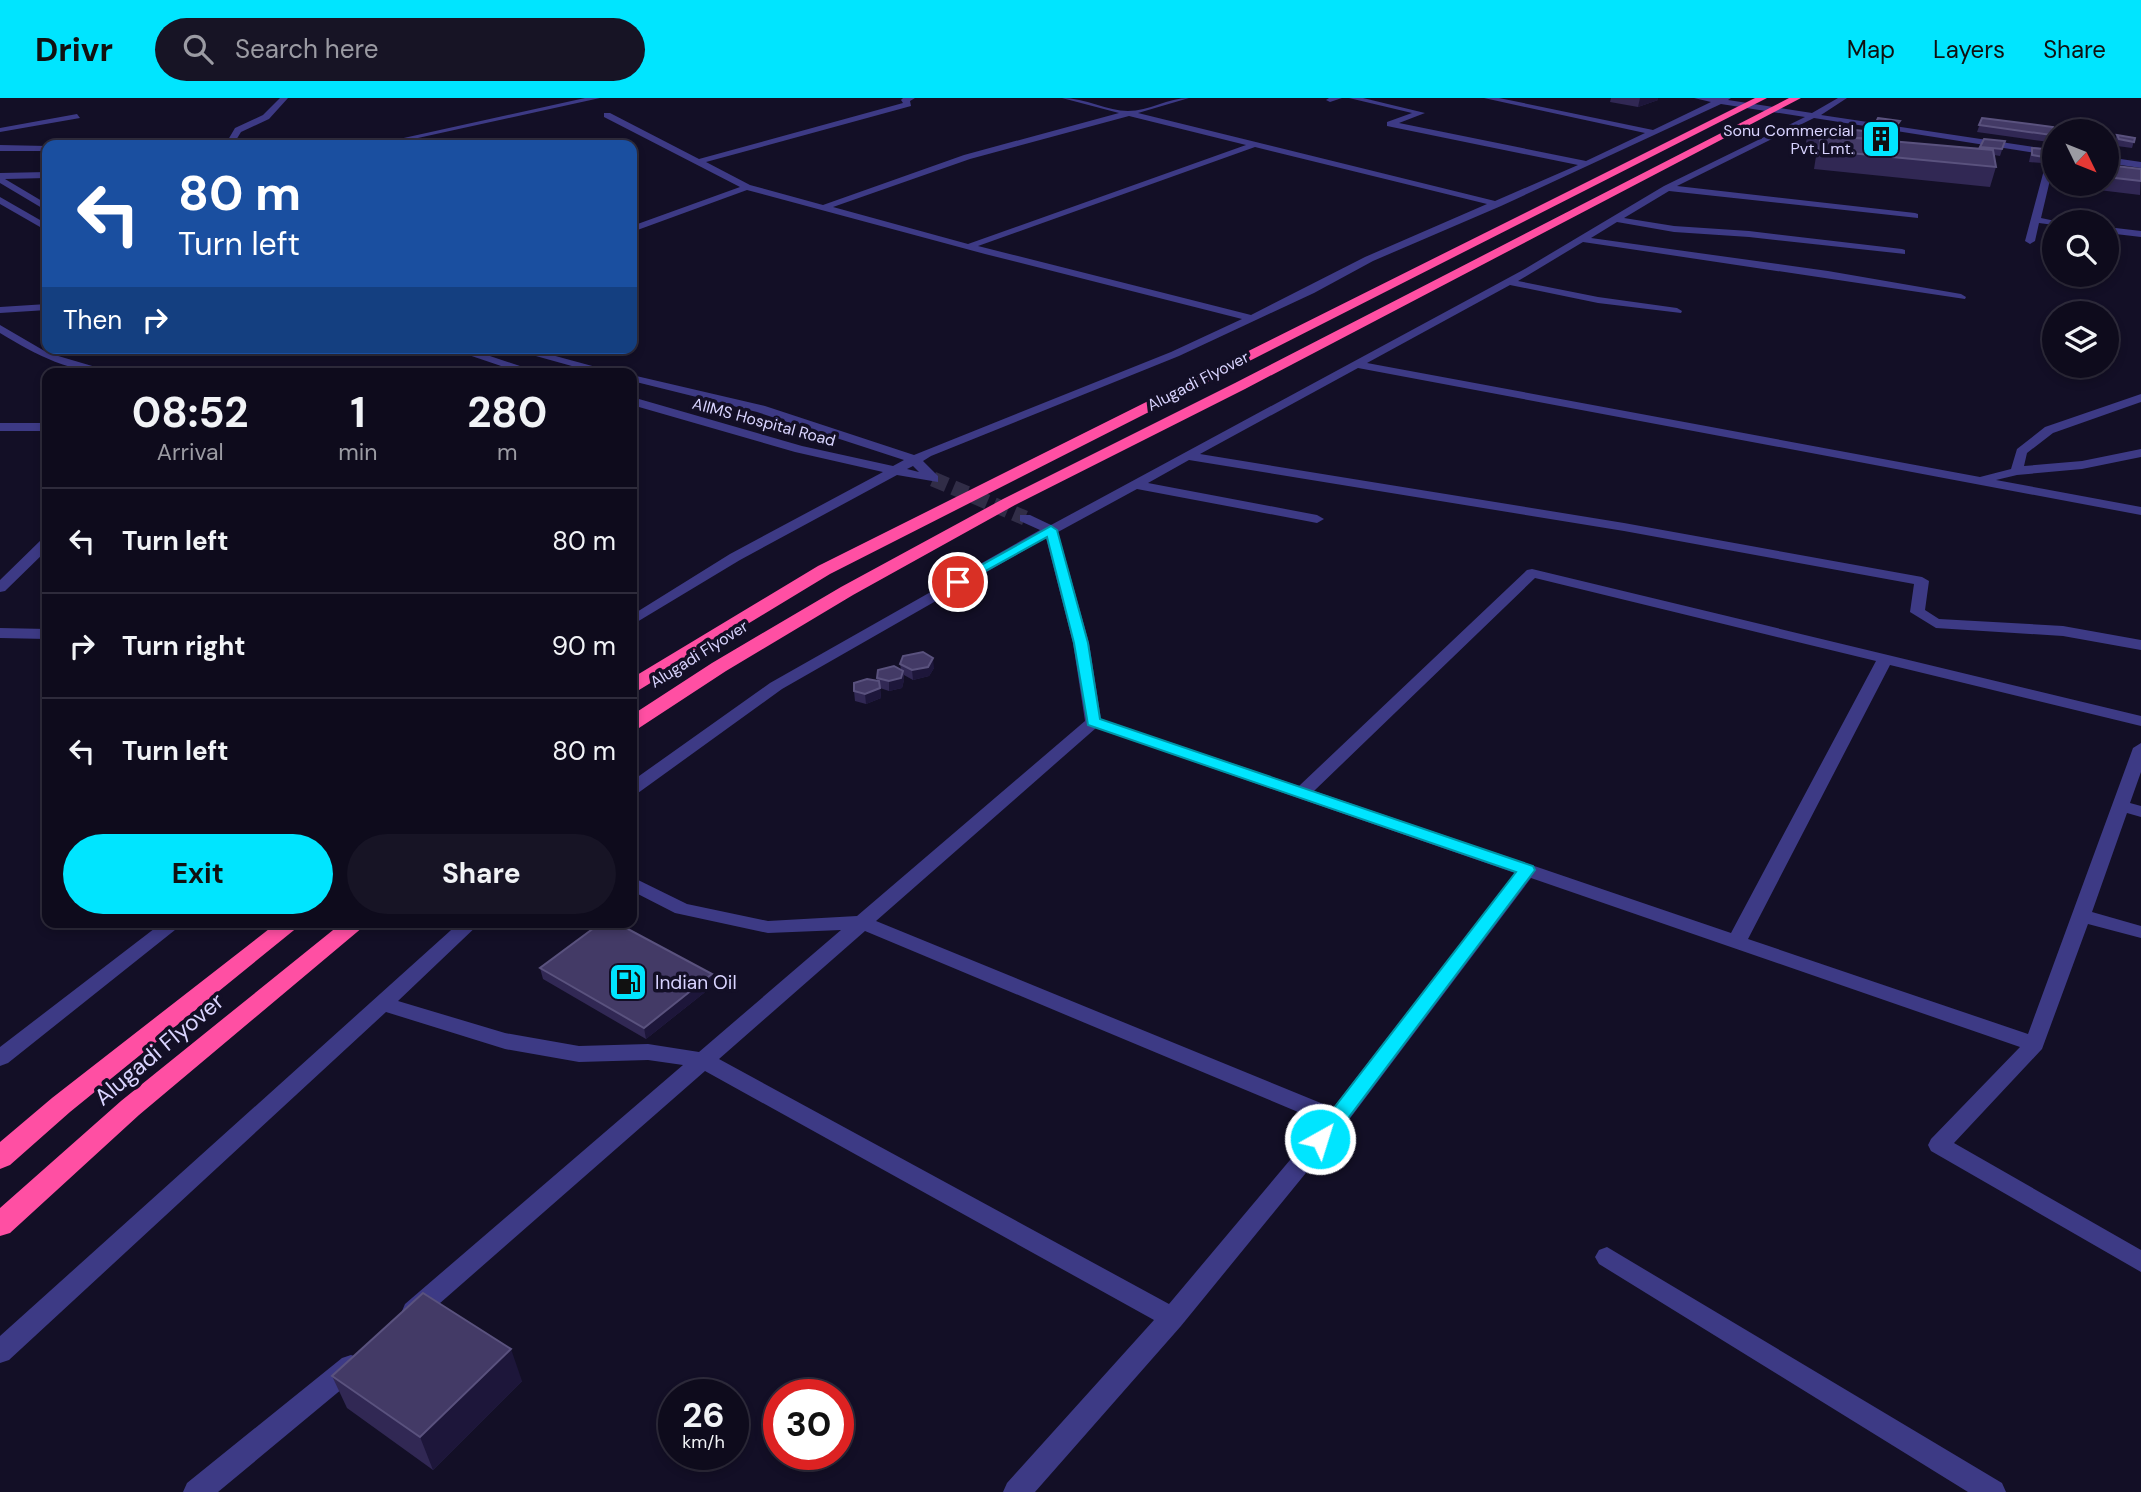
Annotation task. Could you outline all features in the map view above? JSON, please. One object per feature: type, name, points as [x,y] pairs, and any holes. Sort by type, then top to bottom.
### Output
[{"type":"highway","name":"Alugadi Flyover","points":[[637,683],[687,650],[848,557],[1762,98]]},
{"type":"highway","name":"Alugadi Flyover","points":[[637,721],[719,667],[847,591],[1009,502],[1240,386],[1796,98]]},
{"type":"highway","name":"Alugadi Flyover","points":[[0,1158],[61,1105],[285,928]]},
{"type":"highway","name":"Alugadi Flyover","points":[[0,1225],[130,1108],[351,928]]},
{"type":"street","points":[[232,140],[238,130],[267,117],[284,98]]},
{"type":"street","points":[[399,140],[596,98]]},
{"type":"street","points":[[698,162],[908,104],[905,100],[911,98]]},
{"type":"street","points":[[1066,98],[1498,204]]},
{"type":"street","points":[[825,207],[967,157],[1185,98]]},
{"type":"street","points":[[1353,98],[1421,113],[1390,124],[1587,164]]},
{"type":"street","points":[[1488,98],[1655,133]]},
{"type":"street","points":[[1698,98],[2042,151]]},
{"type":"street","points":[[637,785],[776,686],[1134,484],[1508,282],[1667,188],[1813,116],[1843,98]]},
{"type":"street","points":[[637,618],[735,557],[914,459],[1000,422],[1175,354],[1368,259],[1498,204],[1723,100]]},
{"type":"street","points":[[607,115],[747,187],[1252,317]]},
{"type":"street","points":[[0,130],[77,116]]},
{"type":"street","points":[[970,246],[1255,144]]},
{"type":"street","points":[[0,148],[42,149]]},
{"type":"street","points":[[2119,162],[2141,165]]},
{"type":"street","points":[[0,178],[42,175]]},
{"type":"street","points":[[0,178],[42,205]]},
{"type":"street","points":[[14,189],[42,183]]},
{"type":"street","points":[[637,227],[747,187]]},
{"type":"street","points":[[1667,188],[1915,216]]},
{"type":"street","points":[[2030,241],[2042,196]]},
{"type":"street","points":[[0,200],[42,225]]},
{"type":"street","points":[[1614,219],[1674,229],[1749,234],[1902,252]]},
{"type":"street","points":[[2036,220],[2042,221]]},
{"type":"street","points":[[2119,231],[2141,234]]},
{"type":"street","points":[[1581,239],[1828,274],[1961,297]]},
{"type":"street","points":[[1508,282],[1598,300],[1677,311]]},
{"type":"street","points":[[0,310],[42,307]]},
{"type":"street","points":[[0,328],[42,354]]},
{"type":"street","points":[[42,354],[85,368]]},
{"type":"street","points":[[473,354],[519,368]]},
{"type":"street","points":[[536,354],[592,368]]},
{"type":"street","points":[[1354,364],[2141,511]]},
{"type":"street","name":"AIIMS Hospital Road","points":[[637,378],[761,409],[914,459],[933,480],[799,449],[637,402]]},
{"type":"street","points":[[2017,471],[2021,452],[2049,430],[2141,398]]},
{"type":"street","points":[[0,427],[42,427]]},
{"type":"street","points":[[1979,481],[2017,471],[2082,465],[2141,453]]},
{"type":"street","points":[[1186,456],[1624,527],[1922,581],[1917,612],[1936,623],[2063,631],[2141,645]]},
{"type":"street","points":[[1134,484],[1317,519]]},
{"type":"street","points":[[1025,518],[1051,530]]},
{"type":"street","points":[[1051,530],[1081,643],[1093,722]]},
{"type":"street","points":[[0,588],[42,547]]},
{"type":"street","points":[[1302,793],[1532,573],[2141,722]]},
{"type":"street","points":[[0,633],[42,634]]},
{"type":"street","points":[[1736,942],[1885,660]]},
{"type":"street","points":[[1093,722],[2035,1044]]},
{"type":"street","points":[[400,1323],[1093,722]]},
{"type":"street","points":[[2141,748],[2035,1044],[1939,1145],[2141,1262]]},
{"type":"street","points":[[2120,806],[2141,812]]},
{"type":"street","points":[[1017,1492],[1172,1318],[1337,1119],[1527,870]]},
{"type":"street","points":[[637,886],[682,909],[768,927],[862,922],[1337,1119]]},
{"type":"street","points":[[2080,915],[2141,932]]},
{"type":"street","points":[[0,1058],[168,928]]},
{"type":"street","points":[[0,1352],[465,928]]},
{"type":"street","points":[[381,1003],[505,1041],[579,1054],[648,1052],[703,1060],[1172,1318]]},
{"type":"street","points":[[1607,1257],[1992,1492]]},
{"type":"street","points":[[197,1492],[369,1351]]},
{"type":"building","points":[[1878,118],[1900,121],[1891,133],[1871,132]]},
{"type":"building","points":[[1982,118],[2042,126],[2042,134],[1979,125]]},
{"type":"building","points":[[1855,130],[1872,132],[1872,139],[1808,136],[1808,132],[1854,137]]},
{"type":"building","points":[[1821,135],[1993,150],[1996,167],[1819,150]]},
{"type":"building","points":[[2119,135],[2135,138],[2134,142],[2119,139]]},
{"type":"building","points":[[1984,139],[2005,141],[2002,149],[1980,147]]},
{"type":"building","points":[[2032,148],[2042,149],[2042,157],[2032,155]]},
{"type":"building","points":[[2119,166],[2141,169],[2141,181],[2119,178]]},
{"type":"building","points":[[923,652],[933,658],[928,667],[912,670],[900,664],[903,656]]},
{"type":"building","points":[[894,666],[903,671],[901,678],[889,681],[877,678],[878,670]]},
{"type":"building","points":[[867,679],[879,681],[880,688],[865,694],[854,691],[854,683]]},
{"type":"building","name":"Indian Oil","points":[[594,928],[626,928],[712,974],[644,1028],[540,968]]},
{"type":"building","points":[[423,1293],[511,1349],[420,1437],[332,1376]]},
{"type":"tunnel","points":[[933,479],[1025,518]]},
{"type":"place","name":"Sonu Commercial Pvt. Lmt.","points":[[1881,139]]},
{"type":"place","name":"Indian Oil","points":[[628,982]]},
{"type":"route","points":[[958,582],[1051,530],[1081,643],[1093,722],[1527,870],[1320,1139]]}]
